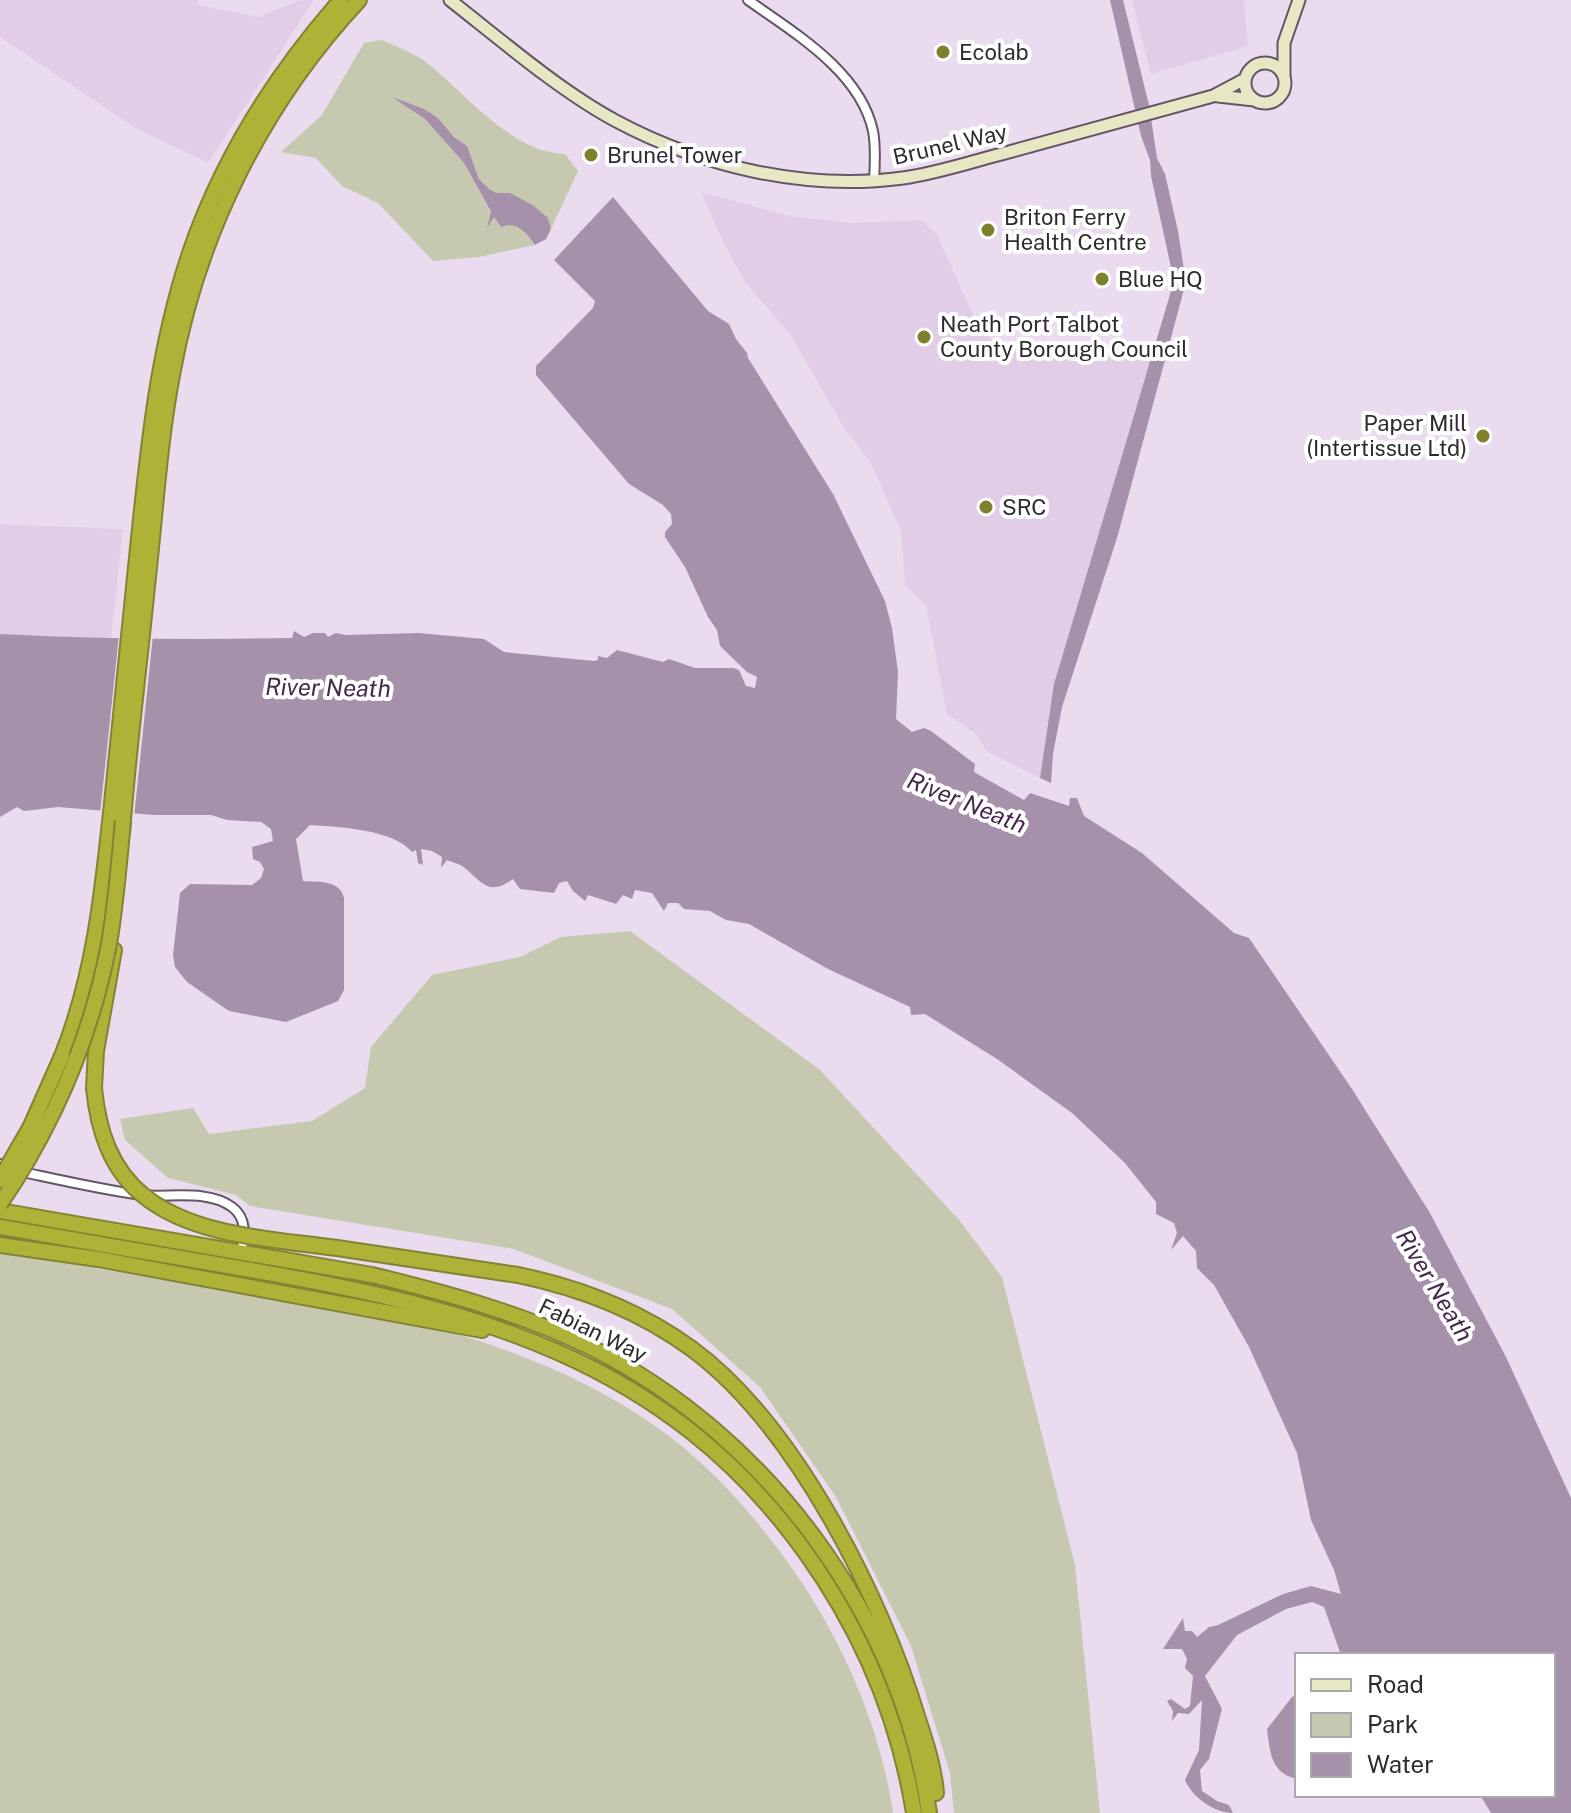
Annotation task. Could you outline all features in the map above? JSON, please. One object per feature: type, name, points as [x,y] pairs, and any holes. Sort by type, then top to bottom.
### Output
[{"type":"highway","points":[[0,1180],[53,1080],[75,1020],[93,955],[107,853],[155,396],[174,304],[196,236],[232,156],[277,81],[341,0]]},
{"type":"highway","points":[[0,1204],[50,1119],[90,1019],[109,942],[167,404],[191,293],[223,206],[256,141],[292,84],[359,0]]},
{"type":"highway","points":[[123,821],[115,940],[96,1051],[94,1088],[104,1140],[117,1165],[135,1188],[173,1214],[228,1231],[558,1283],[637,1315],[692,1349],[725,1376],[789,1452],[846,1548],[890,1638],[911,1695],[935,1788],[937,1813]]},
{"type":"highway","name":"Fabian Way","points":[[0,1211],[372,1275],[488,1306],[592,1348],[687,1407],[729,1443],[788,1503],[854,1597],[895,1682],[912,1735],[929,1813]]},
{"type":"highway","name":"Fabian Way","points":[[0,1227],[375,1293],[469,1317],[586,1363],[658,1406],[724,1460],[772,1508],[819,1572],[866,1654],[891,1719],[914,1813]]},
{"type":"highway","points":[[0,1245],[98,1259],[455,1324],[545,1345]]},
{"type":"street","name":"Brunel Way","points":[[450,0],[586,103],[639,133],[735,168],[809,179],[874,181],[942,171],[1213,96],[1245,79]]},
{"type":"street","points":[[748,0],[816,51],[858,96],[874,134],[874,181]]},
{"type":"street","points":[[1284,43],[1284,87],[1276,99],[1267,103],[1254,100],[1246,91],[1245,79],[1253,67],[1269,63],[1284,43],[1299,0]]},
{"type":"street","points":[[1269,63],[1284,77]]},
{"type":"street","name":"Brunel Way","points":[[1213,96],[1254,100]]},
{"type":"street","points":[[0,1164],[13,1170],[143,1195],[218,1200],[233,1207],[242,1217],[244,1240],[241,1252]]},
{"type":"shaded area","points":[[0,0],[198,0],[198,5],[259,17],[300,0],[314,0],[208,163],[134,127],[0,37]]},
{"type":"shaded area","points":[[1132,0],[1244,0],[1248,46],[1151,74]]},
{"type":"shaded area","name":"Neath Port Talbot County Borough Council","points":[[701,192],[793,217],[853,223],[921,220],[937,234],[973,316],[999,350],[1152,361],[1054,684],[1040,778],[986,751],[976,734],[947,714],[926,606],[905,584],[901,531],[871,463],[845,429],[790,334],[745,282]]},
{"type":"shaded area","points":[[0,524],[123,529],[111,639],[0,634]]},
{"type":"green space","points":[[382,40],[422,59],[508,133],[545,151],[565,154],[578,171],[551,229],[548,218],[489,190],[479,179],[467,146],[454,137],[438,118],[396,99],[425,119],[464,163],[491,213],[489,225],[494,217],[521,228],[535,245],[479,257],[433,261],[378,203],[342,186],[316,158],[281,152],[322,115],[364,43]]},
{"type":"green space","points":[[630,931],[820,1070],[960,1221],[1002,1277],[1075,1565],[1100,1813],[954,1813],[950,1773],[911,1646],[836,1497],[760,1387],[672,1309],[514,1249],[250,1206],[236,1195],[168,1178],[125,1140],[120,1119],[193,1108],[209,1134],[312,1121],[365,1088],[371,1047],[432,975],[520,957],[561,937]]},
{"type":"green space","points":[[0,1252],[423,1325],[486,1343],[549,1367],[638,1414],[684,1448],[736,1498],[796,1574],[830,1629],[858,1688],[880,1750],[893,1813],[0,1813]]},
{"type":"water","points":[[1110,0],[1123,0],[1149,105],[1157,158],[1165,174],[1178,231],[1186,282],[1117,538],[1062,707],[1051,783],[1040,778],[1054,684],[1174,281],[1150,160],[1141,136]]},
{"type":"water","points":[[392,97],[438,118],[454,137],[467,146],[479,179],[489,189],[496,193],[510,193],[548,218],[551,229],[546,239],[535,245],[521,229],[512,225],[501,227],[494,217],[487,228],[491,212],[464,163],[425,119]]},
{"type":"water","name":"River Neath","points":[[613,197],[708,311],[729,324],[833,494],[885,601],[898,672],[896,719],[912,732],[924,728],[931,731],[975,764],[974,772],[1024,800],[1030,793],[1069,806],[1070,798],[1077,798],[1084,816],[1142,853],[1234,933],[1249,938],[1352,1089],[1430,1213],[1506,1357],[1571,1498],[1571,1813],[1491,1813],[1481,1797],[1555,1797],[1555,1653],[1340,1653],[1324,1607],[1312,1602],[1286,1609],[1237,1635],[1205,1676],[1222,1709],[1209,1759],[1200,1770],[1202,1791],[1229,1805],[1233,1813],[1211,1807],[1193,1792],[1185,1780],[1199,1750],[1202,1700],[1189,1714],[1178,1713],[1172,1721],[1173,1711],[1167,1701],[1171,1699],[1185,1709],[1190,1706],[1193,1676],[1185,1668],[1187,1659],[1182,1649],[1163,1649],[1183,1618],[1185,1631],[1192,1631],[1197,1637],[1209,1627],[1283,1594],[1311,1586],[1341,1594],[1334,1570],[1311,1520],[1297,1453],[1249,1347],[1214,1285],[1197,1268],[1196,1251],[1183,1236],[1171,1250],[1177,1233],[1174,1223],[1156,1214],[1156,1202],[1125,1163],[1072,1113],[997,1059],[925,1014],[911,1015],[910,1007],[828,969],[749,924],[726,920],[710,911],[684,909],[678,903],[668,903],[664,911],[652,893],[635,890],[632,899],[623,895],[616,904],[588,895],[585,901],[567,881],[559,883],[554,893],[520,889],[513,879],[498,887],[487,886],[464,867],[447,860],[441,868],[442,857],[432,851],[421,849],[423,865],[418,863],[416,850],[412,852],[392,838],[364,831],[310,825],[296,839],[303,881],[333,885],[344,898],[344,990],[338,1001],[286,1022],[229,1011],[187,982],[175,967],[173,955],[180,893],[190,884],[252,885],[261,878],[264,869],[260,862],[253,859],[252,847],[273,841],[271,829],[261,822],[227,820],[211,815],[154,815],[58,807],[24,811],[17,807],[0,817],[0,634],[219,639],[292,638],[294,631],[304,637],[313,633],[325,633],[328,637],[336,633],[419,633],[484,639],[504,652],[594,661],[598,660],[598,656],[607,658],[617,650],[663,662],[669,659],[695,668],[733,668],[739,670],[746,686],[755,688],[757,677],[747,672],[720,646],[717,630],[685,567],[665,537],[672,524],[671,514],[663,505],[629,484],[536,375],[536,366],[593,308],[595,301],[554,260]]},
{"type":"water","points":[[1295,1695],[1295,1778],[1282,1772],[1273,1761],[1267,1729]]},
{"type":"pier","points":[[119,635],[153,635],[134,817],[100,814]]},
{"type":"place","name":"Ecolab","points":[[943,52]]},
{"type":"place","name":"Brunel Tower","points":[[591,155]]},
{"type":"place","name":"Briton Ferry Health Centre","points":[[988,230]]},
{"type":"place","name":"Blue HQ","points":[[1102,279]]},
{"type":"place","name":"Neath Port Talbot County Borough Council","points":[[924,337]]},
{"type":"place","name":"Paper Mill (Intertissue Ltd)","points":[[1483,436]]},
{"type":"place","name":"SRC","points":[[986,507]]}]
